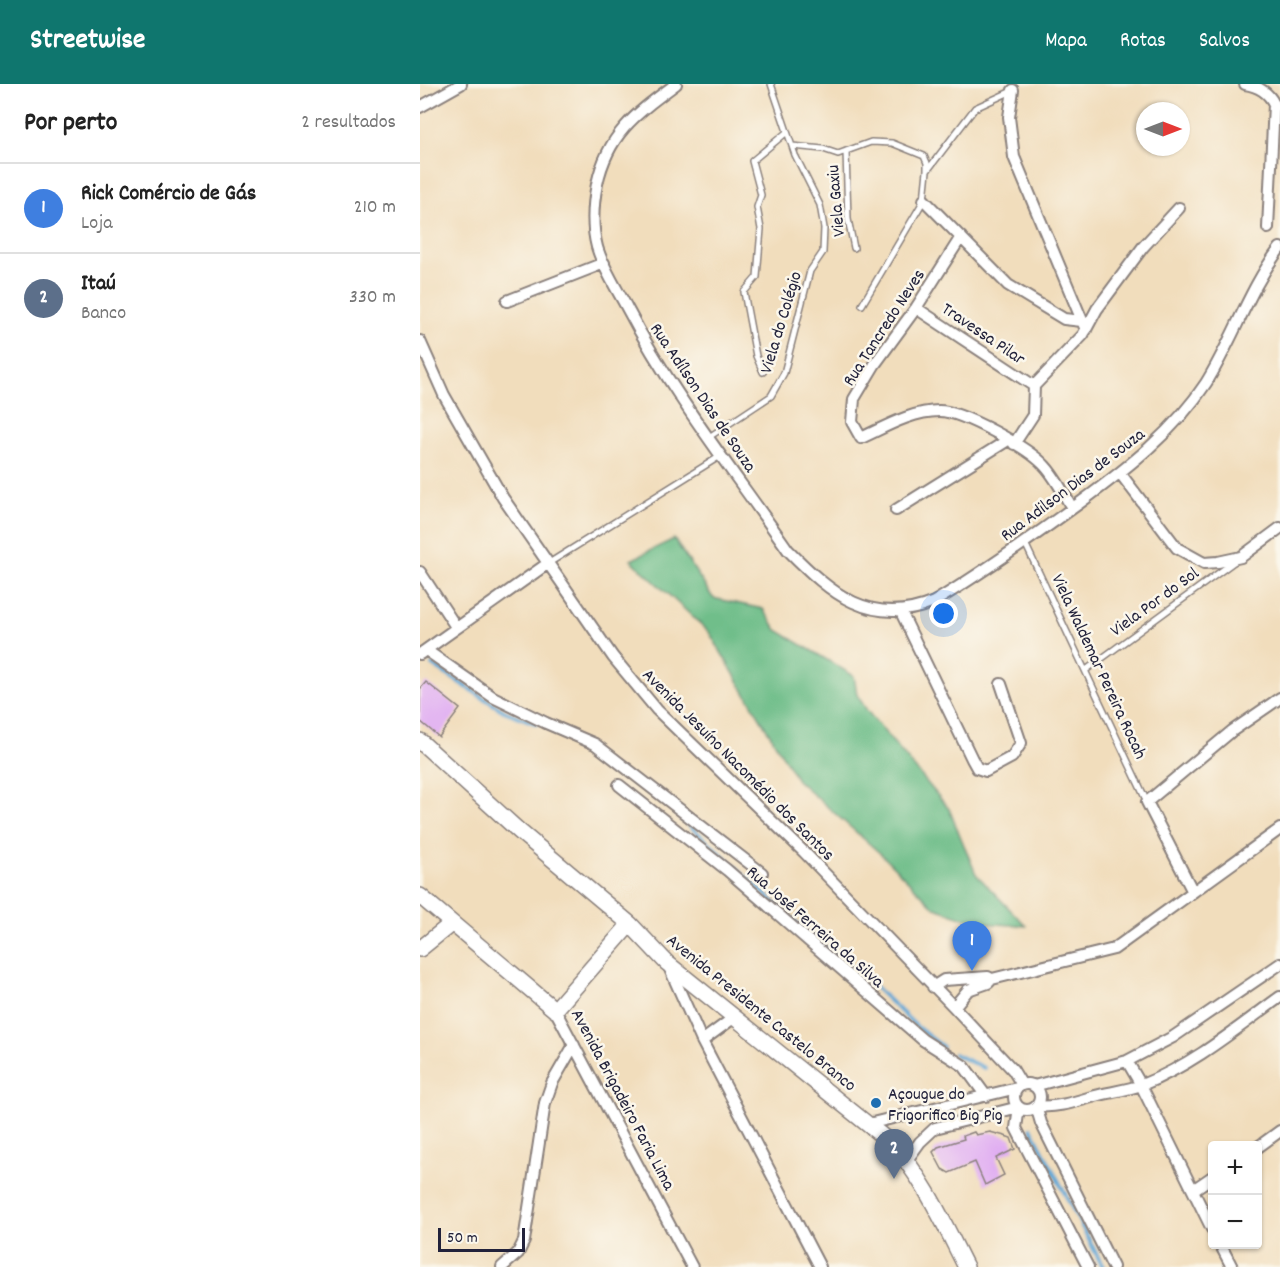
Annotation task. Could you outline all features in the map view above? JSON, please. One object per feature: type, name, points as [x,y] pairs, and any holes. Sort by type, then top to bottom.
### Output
[{"type":"street","points":[[420,107],[461,84]]},
{"type":"street","name":"Rua Adílson Dias de Souza","points":[[676,84],[636,114],[619,132],[602,166],[597,183],[594,220],[597,247],[637,327],[658,362],[788,550],[811,573],[834,591],[855,603],[867,608],[901,612]]},
{"type":"street","points":[[1245,84],[1264,91],[1274,104],[1268,228]]},
{"type":"street","points":[[1013,86],[1009,117],[1014,157],[1084,325]]},
{"type":"street","points":[[924,200],[1008,285],[1064,319],[1084,325]]},
{"type":"street","points":[[896,510],[1011,442],[1033,415],[1034,386],[1097,309],[1143,247],[1179,208]]},
{"type":"street","name":"Rua Tancredo Neves","points":[[961,237],[854,399],[852,422],[861,438],[909,416],[938,411],[947,412],[972,421],[1011,442]]},
{"type":"street","name":"Rua Adilson Dias de Souza","points":[[901,612],[934,602],[1025,543],[1120,473],[1170,428],[1206,382],[1255,288],[1280,248]]},
{"type":"street","points":[[507,301],[604,263]]},
{"type":"street","name":"Travessa Pilar","points":[[916,308],[1034,386]]},
{"type":"street","name":"Avenida Jesuíno Nacomédio dos Santos","points":[[420,341],[444,396],[503,498],[613,657],[657,710],[804,852],[954,1007],[1012,1070],[1020,1086]]},
{"type":"street","points":[[1011,442],[1031,453],[1044,465],[1072,508]]},
{"type":"street","points":[[1120,473],[1177,548],[1192,558],[1204,562],[1218,562],[1241,557],[1280,528]]},
{"type":"street","points":[[423,652],[548,564]]},
{"type":"street","points":[[420,572],[456,627]]},
{"type":"street","points":[[901,612],[972,759],[977,768],[986,771],[1012,757],[1021,743],[1001,684]]},
{"type":"street","name":"Rua José Ferreira da Silva","points":[[423,652],[492,697],[595,744],[762,873]]},
{"type":"street","points":[[1193,892],[1147,802],[1232,731],[1280,698]]},
{"type":"street","name":"Avenida Presidente Castelo Branco","points":[[420,741],[519,831],[630,924],[667,963],[891,1143],[907,1160],[925,1189],[966,1267]]},
{"type":"street","name":"Rua José Ferreira da Silva","points":[[619,785],[727,870],[923,1040],[964,1066],[986,1096]]},
{"type":"street","points":[[954,1007],[968,990],[988,983],[992,979],[1114,949],[1280,830]]},
{"type":"street","name":"Avenida Brigadeiro Faria Lima","points":[[420,896],[555,1010],[692,1267]]},
{"type":"street","points":[[420,949],[451,924]]},
{"type":"street","points":[[555,1010],[630,924]]},
{"type":"street","points":[[667,963],[702,1041],[820,1267]]},
{"type":"street","points":[[868,1124],[1020,1086],[1029,1084],[1034,1086],[1127,1061],[1173,1037],[1280,964]]},
{"type":"street","points":[[933,987],[944,980],[988,977],[992,979]]},
{"type":"street","points":[[907,1160],[935,1128],[1018,1107],[1027,1110],[1036,1106],[1053,1107],[1142,1085],[1182,1065],[1280,997]]},
{"type":"street","points":[[702,1041],[735,1016]]},
{"type":"street","points":[[502,1267],[518,1253],[524,1241],[545,1102],[552,1083],[574,1045]]},
{"type":"street","points":[[1127,1061],[1142,1085],[1208,1221]]},
{"type":"street","points":[[1020,1086],[1015,1091],[1014,1100],[1018,1107],[1016,1128],[1088,1267]]},
{"type":"street","points":[[1034,1086],[1040,1095],[1036,1106],[1041,1123],[1113,1267]]},
{"type":"street","points":[[1262,1144],[1280,1131]]},
{"type":"street","points":[[1192,1190],[1208,1180]]},
{"type":"street","points":[[1223,1249],[1232,1267]]},
{"type":"lane","name":"Viela do Colégio","points":[[709,437],[771,396],[784,373],[810,271],[823,252],[824,228],[820,206],[795,155],[771,84]]},
{"type":"lane","points":[[927,171],[975,108],[1013,86]]},
{"type":"lane","points":[[763,372],[756,356],[744,292],[757,277],[761,229],[757,207],[761,195],[752,161],[787,132]]},
{"type":"lane","points":[[792,147],[823,149],[838,154],[871,142],[892,143],[924,156],[927,163],[924,200],[862,305]]},
{"type":"lane","name":"Viela Gaxiu","points":[[846,151],[848,219],[854,248]]},
{"type":"lane","points":[[548,564],[722,455]]},
{"type":"lane","name":"Viela Waldemar Pereira Rocah","points":[[1025,543],[1147,802]]},
{"type":"lane","name":"Viela Por do Sol","points":[[1086,670],[1241,557]]},
{"type":"green space","points":[[674,539],[713,598],[763,609],[777,630],[854,676],[857,695],[868,712],[949,809],[976,874],[1026,926],[980,923],[935,908],[882,855],[797,780],[709,632],[631,560]]},
{"type":"building","points":[[426,682],[460,709],[439,737],[420,721],[420,689]]},
{"type":"building","points":[[974,1132],[976,1135],[990,1132],[1011,1138],[1015,1149],[996,1158],[1004,1175],[985,1185],[975,1162],[949,1173],[942,1169],[933,1152],[938,1147],[964,1139],[963,1136]]},
{"type":"waterway","points":[[432,665],[504,711],[537,724]]},
{"type":"waterway","points":[[678,815],[812,937],[874,986],[917,1027],[943,1047]]},
{"type":"waterway","points":[[954,1054],[984,1068]]},
{"type":"waterway","points":[[1031,1128],[1103,1267]]},
{"type":"place","name":"Rick Comércio de Gás","points":[[972,971]]},
{"type":"place","name":"Açougue do Frigorifico Big Pig","points":[[876,1103]]},
{"type":"place","name":"Itaú","points":[[894,1179]]}]
